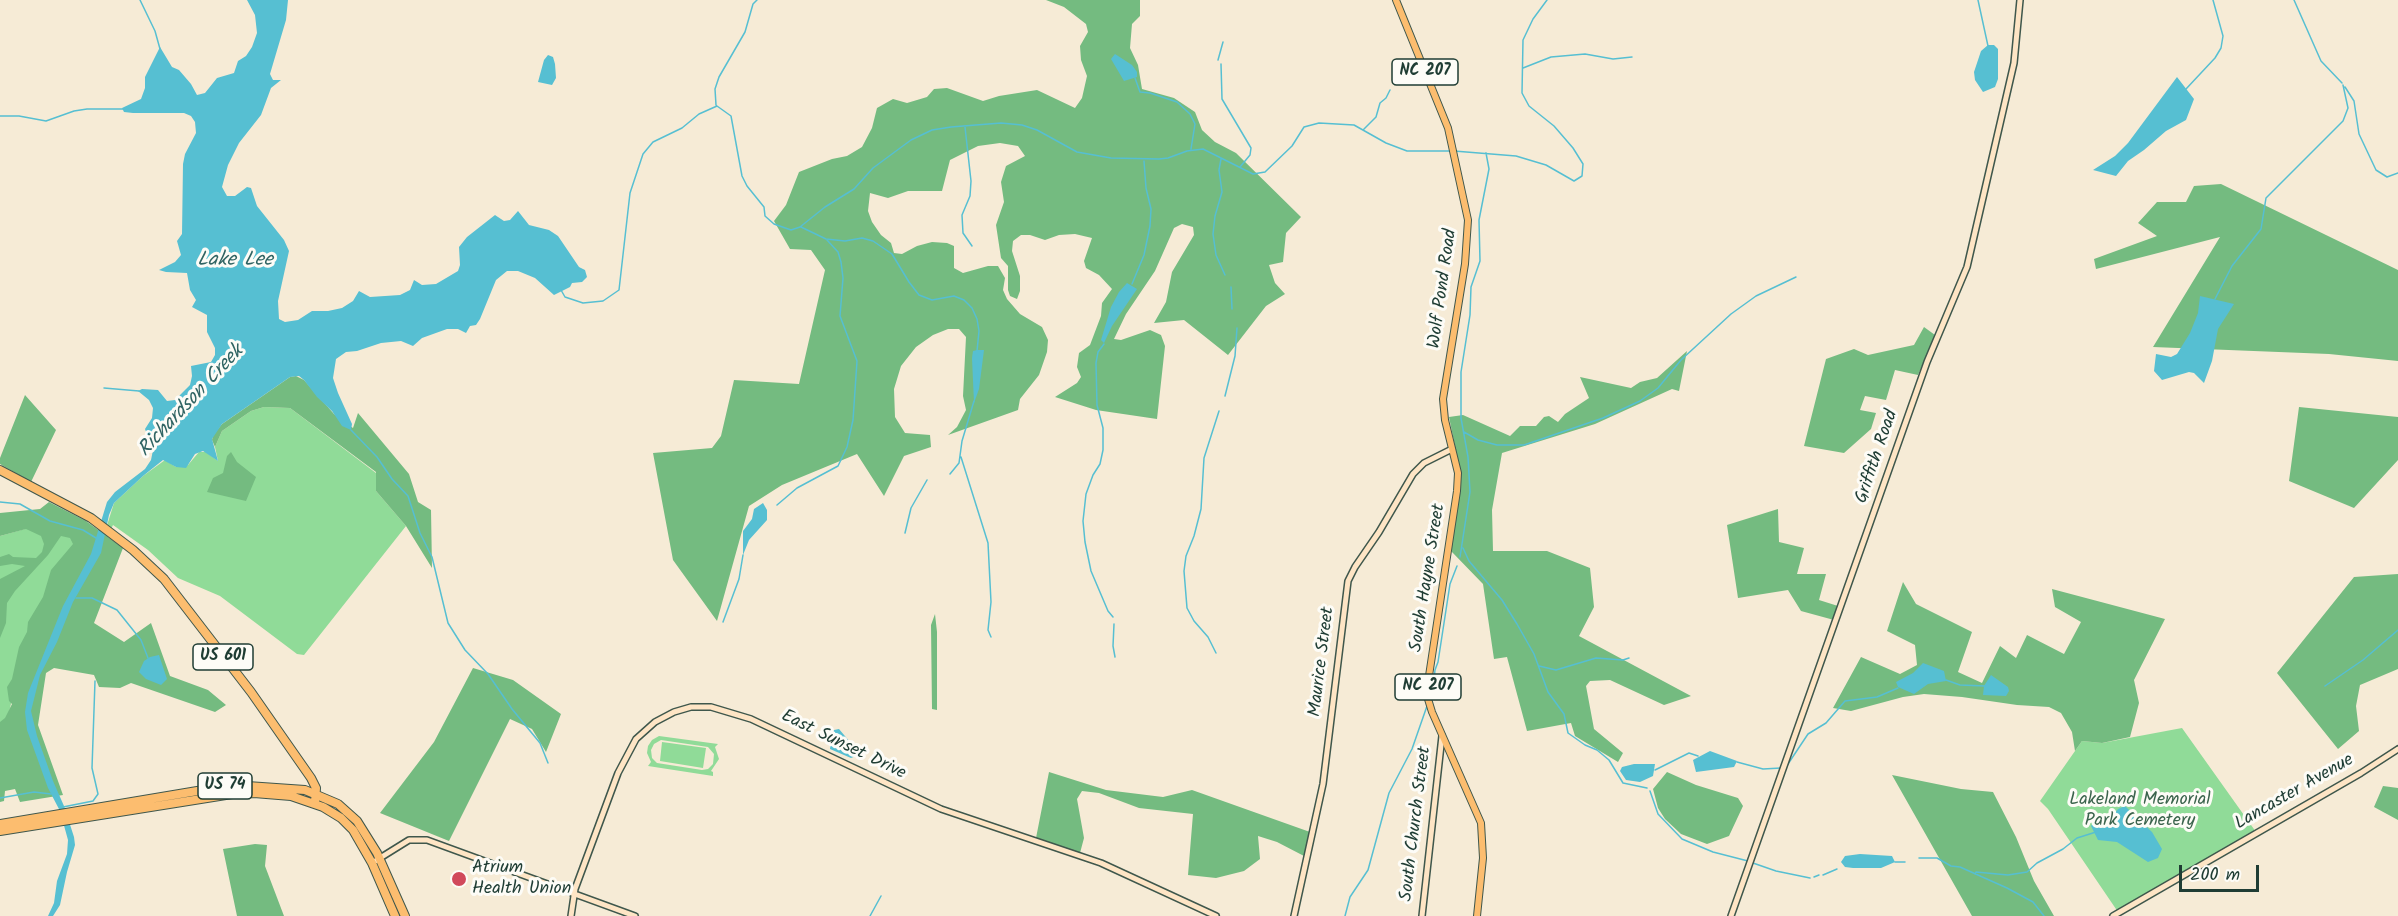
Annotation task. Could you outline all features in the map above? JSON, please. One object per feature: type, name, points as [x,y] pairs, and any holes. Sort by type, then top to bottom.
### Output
[{"type":"highway","name":"US 601","points":[[0,470],[91,518],[113,533],[164,579],[274,725],[311,778],[316,794]]},
{"type":"highway","name":"US 74","points":[[77,815],[94,815],[181,794],[282,787],[305,790],[338,804],[357,821],[405,916]]},
{"type":"highway","name":"US 74","points":[[0,824],[207,797],[237,789],[291,796],[315,803],[341,818],[353,830],[375,860],[395,916]]},
{"type":"highway","points":[[315,803],[316,794]]},
{"type":"highway","name":"US 74","points":[[0,831],[50,819]]},
{"type":"main road","name":"Wolf Pond Road","points":[[1396,0],[1453,145],[1467,215],[1465,264],[1443,399],[1444,416],[1452,449]]},
{"type":"main road","name":"South Hayne Street","points":[[1452,449],[1458,473],[1457,491],[1427,689],[1429,704],[1475,807],[1483,834],[1484,858],[1477,916]]},
{"type":"street","name":"Griffith Road","points":[[1731,916],[1927,362],[1967,267],[2014,63],[2020,0]]},
{"type":"street","name":"Maurice Street","points":[[1294,916],[1325,774],[1348,581],[1413,474],[1424,463],[1452,449]]},
{"type":"street","name":"East Sunset Drive","points":[[571,916],[573,893],[618,773],[636,739],[649,726],[674,712],[691,707],[711,707],[751,718],[941,810],[1101,863],[1216,916]]},
{"type":"street","name":"South Church Street","points":[[1422,916],[1443,735]]},
{"type":"street","name":"Lancaster Avenue","points":[[2113,916],[2361,773],[2398,748]]},
{"type":"street","points":[[375,860],[408,840],[433,842],[635,916]]},
{"type":"green space","points":[[1046,0],[1140,0],[1140,16],[1132,24],[1130,48],[1138,65],[1142,89],[1174,98],[1195,112],[1202,130],[1215,142],[1236,153],[1301,217],[1286,233],[1283,262],[1269,265],[1275,283],[1285,294],[1266,306],[1228,355],[1184,320],[1154,323],[1166,302],[1172,272],[1194,235],[1193,227],[1182,224],[1174,228],[1155,271],[1126,314],[1114,339],[1121,340],[1150,330],[1161,335],[1165,346],[1157,419],[1096,410],[1055,397],[1077,383],[1081,377],[1077,367],[1079,353],[1090,345],[1101,316],[1102,303],[1112,289],[1099,275],[1086,268],[1084,261],[1092,238],[1075,234],[1059,235],[1045,240],[1030,235],[1021,235],[1013,241],[1012,251],[1020,276],[1020,291],[1017,299],[1010,296],[1008,290],[1008,266],[1001,258],[996,225],[1004,202],[1001,182],[1006,166],[1025,156],[1018,146],[1000,143],[978,146],[950,160],[942,191],[908,191],[888,198],[870,193],[868,211],[872,222],[881,235],[891,243],[894,253],[902,254],[917,246],[932,242],[947,243],[954,246],[954,268],[963,273],[988,266],[998,266],[1005,278],[1003,290],[1007,299],[1020,314],[1042,327],[1048,340],[1047,352],[1039,375],[1020,399],[1018,410],[948,435],[957,427],[966,410],[963,396],[966,337],[959,329],[948,329],[933,335],[916,347],[901,366],[894,389],[895,417],[905,433],[930,435],[931,447],[904,456],[884,496],[857,454],[782,485],[749,506],[717,621],[673,560],[653,453],[712,448],[721,436],[734,380],[799,384],[825,270],[811,250],[790,249],[774,221],[786,205],[799,172],[832,159],[847,156],[862,147],[872,128],[877,108],[893,99],[907,103],[927,97],[934,89],[947,88],[983,101],[1037,90],[1075,108],[1082,98],[1087,76],[1081,60],[1080,46],[1088,32],[1086,24],[1064,7]]},
{"type":"green space","points":[[2221,184],[2398,270],[2398,361],[2329,354],[2153,347],[2220,237],[2096,269],[2094,259],[2157,236],[2138,223],[2157,202],[2186,202],[2194,186]]},
{"type":"green space","points":[[1924,327],[1935,335],[1918,375],[1895,370],[1886,400],[1865,396],[1860,410],[1876,413],[1871,429],[1844,453],[1804,446],[1826,359],[1854,349],[1868,355],[1914,345]]},
{"type":"green space","points":[[1687,351],[1679,391],[1672,389],[1595,424],[1502,453],[1492,510],[1493,551],[1547,551],[1590,568],[1594,607],[1579,636],[1691,696],[1664,705],[1610,680],[1590,681],[1586,686],[1594,729],[1623,753],[1618,762],[1575,736],[1571,723],[1527,731],[1507,657],[1494,659],[1483,584],[1451,551],[1461,487],[1449,417],[1463,415],[1510,436],[1520,426],[1536,426],[1544,417],[1549,416],[1558,422],[1565,414],[1589,398],[1580,377],[1631,388],[1640,382],[1657,378]]},
{"type":"green space","points":[[296,376],[304,380],[334,414],[353,428],[358,413],[409,474],[418,502],[431,510],[432,568],[406,526],[376,491],[376,472],[290,408],[264,407],[251,411],[222,431],[215,447],[212,440],[213,435],[222,424],[290,377]]},
{"type":"green space","points":[[25,395],[56,430],[31,482],[0,464],[0,458]]},
{"type":"green space","points":[[264,407],[290,408],[376,473],[376,491],[406,526],[304,655],[297,654],[220,596],[178,578],[148,550],[113,525],[106,540],[21,660],[0,752],[0,536],[32,527],[104,535],[114,503],[143,476],[165,460],[176,467],[188,465],[199,452],[206,452],[218,461],[215,447],[222,431],[251,411]]},
{"type":"green space","points":[[2299,407],[2398,417],[2398,460],[2354,508],[2289,481]]},
{"type":"green space","points":[[231,452],[237,462],[256,477],[246,501],[207,492],[213,478],[223,473],[227,456]]},
{"type":"green space","points":[[49,502],[86,521],[123,548],[94,623],[124,642],[151,623],[170,676],[208,690],[226,705],[215,712],[131,683],[120,688],[99,687],[94,675],[54,668],[46,673],[38,725],[63,795],[20,802],[15,789],[5,791],[4,801],[0,802],[0,722],[5,718],[12,704],[9,701],[7,687],[12,679],[19,647],[27,632],[28,622],[43,597],[51,570],[73,544],[70,538],[61,536],[48,555],[15,591],[7,603],[6,623],[0,638],[0,579],[25,566],[12,564],[0,566],[0,557],[9,554],[13,557],[36,558],[42,552],[44,544],[41,536],[26,529],[0,536],[0,513],[40,509]]},
{"type":"green space","points":[[1778,509],[1779,542],[1804,548],[1797,574],[1826,574],[1819,600],[1838,606],[1834,620],[1801,611],[1788,590],[1738,598],[1727,525]]},
{"type":"green space","points":[[2398,574],[2398,669],[2360,685],[2356,706],[2359,731],[2338,749],[2277,673],[2354,577]]},
{"type":"green space","points":[[1903,582],[1916,604],[1972,632],[1958,672],[1982,683],[2000,646],[2016,658],[2027,635],[2064,654],[2081,622],[2055,607],[2052,589],[2165,619],[2134,680],[2139,703],[2130,737],[2102,743],[2082,741],[2075,751],[2072,732],[2061,713],[2049,707],[1962,697],[1924,694],[1903,697],[1851,711],[1833,708],[1861,657],[1900,674],[1917,665],[1915,645],[1887,631]]},
{"type":"green space","points":[[935,614],[937,710],[932,709],[931,625]]},
{"type":"green space","points":[[473,668],[513,680],[561,714],[546,752],[532,729],[510,719],[449,841],[380,813],[434,742]]},
{"type":"green space","name":"Lakeland Memorial Park Cemetery","points":[[2182,728],[2256,832],[2118,912],[2048,809],[2040,801],[2082,741],[2102,743]]},
{"type":"green space","points":[[659,736],[718,744],[715,747],[719,759],[711,771],[713,776],[648,766],[651,762],[647,753],[648,746]],"holes":[[[661,740],[708,747],[714,754],[713,764],[708,769],[702,770],[657,763],[652,758],[651,750],[654,744]]]},
{"type":"green space","points":[[662,742],[706,748],[703,768],[660,761]]},
{"type":"green space","points":[[1049,772],[1106,790],[1163,797],[1192,790],[1310,832],[1304,856],[1277,842],[1258,836],[1260,859],[1244,871],[1216,878],[1188,875],[1193,814],[1139,808],[1099,793],[1082,791],[1077,799],[1084,838],[1080,853],[1036,838]]},
{"type":"green space","points":[[1667,772],[1696,785],[1738,798],[1743,806],[1729,836],[1707,844],[1681,834],[1665,819],[1658,808],[1653,789]]},
{"type":"green space","points":[[1892,775],[1961,789],[1993,792],[2016,837],[2034,881],[2054,916],[1972,916]]},
{"type":"green space","points":[[2383,786],[2398,788],[2398,820],[2374,807]]},
{"type":"green space","points":[[255,844],[267,845],[265,866],[284,916],[237,916],[223,849]]},
{"type":"water","name":"Lake Lee","points":[[247,0],[288,0],[286,20],[270,74],[273,80],[281,80],[271,88],[261,115],[239,143],[228,165],[222,187],[227,196],[235,196],[247,187],[251,188],[257,206],[284,240],[289,251],[278,301],[279,319],[285,322],[298,320],[312,311],[342,308],[353,301],[359,291],[370,297],[400,295],[410,290],[414,280],[422,285],[436,284],[458,271],[459,247],[467,237],[495,215],[504,221],[510,220],[518,211],[529,225],[549,230],[558,236],[579,267],[585,270],[587,277],[582,282],[572,283],[570,287],[554,295],[535,278],[518,271],[507,271],[496,280],[480,319],[476,325],[470,326],[466,333],[458,329],[447,329],[422,338],[413,346],[401,341],[381,343],[346,352],[336,359],[333,378],[352,424],[351,430],[342,426],[332,411],[304,380],[299,376],[290,377],[222,424],[212,439],[218,461],[203,451],[195,454],[186,468],[176,467],[163,460],[114,503],[109,515],[101,553],[73,602],[57,642],[40,675],[31,711],[37,736],[64,806],[75,845],[60,905],[53,916],[48,916],[54,903],[57,881],[67,854],[68,840],[60,811],[48,788],[27,730],[25,712],[28,693],[63,606],[91,554],[107,502],[115,492],[145,469],[151,460],[153,450],[145,429],[152,418],[153,408],[149,400],[138,391],[158,390],[167,401],[175,400],[190,385],[191,366],[211,362],[215,355],[215,348],[207,332],[207,315],[192,307],[196,300],[190,290],[187,273],[159,270],[175,262],[181,255],[177,241],[182,234],[183,164],[185,154],[196,133],[195,122],[191,116],[184,113],[133,113],[124,112],[122,108],[141,99],[145,88],[145,77],[160,47],[172,67],[179,70],[197,95],[205,93],[217,78],[234,73],[238,61],[246,56],[252,47],[257,33],[255,15]]},
{"type":"water","points":[[1988,45],[1994,45],[1998,49],[1998,79],[1995,87],[1983,92],[1975,80],[1974,72],[1981,51]]},
{"type":"water","points":[[1115,54],[1132,65],[1137,72],[1137,77],[1124,81],[1111,59]]},
{"type":"water","points":[[548,55],[553,57],[555,64],[556,78],[552,85],[538,82],[544,60]]},
{"type":"water","points":[[2177,77],[2194,99],[2186,120],[2166,131],[2128,161],[2116,176],[2093,170],[2115,156],[2128,143]]},
{"type":"water","points":[[1127,283],[1137,289],[1112,326],[1104,343],[1101,340],[1111,307]]},
{"type":"water","points":[[2200,296],[2234,304],[2218,329],[2212,361],[2204,383],[2194,373],[2189,372],[2162,380],[2154,371],[2156,354],[2171,357],[2177,354],[2190,333],[2198,313]]},
{"type":"water","points":[[984,350],[979,389],[974,403],[972,358],[973,351]]},
{"type":"water","points":[[763,503],[767,510],[767,520],[749,540],[743,555],[743,531],[752,519],[754,509]]},
{"type":"water","points":[[159,655],[167,679],[161,685],[146,679],[139,672],[144,661]]},
{"type":"water","points":[[1923,663],[1944,671],[1946,681],[1928,684],[1914,694],[1898,687],[1896,682],[1913,673]]},
{"type":"water","points":[[1991,675],[2008,687],[2009,691],[2006,696],[1983,695],[1984,686]]},
{"type":"water","points":[[839,729],[855,748],[856,756],[851,758],[830,749],[832,733]]},
{"type":"water","points":[[1710,751],[1737,761],[1734,767],[1696,772],[1693,760]]},
{"type":"water","points":[[1634,764],[1655,764],[1653,776],[1640,782],[1626,780],[1620,771],[1622,767]]},
{"type":"water","points":[[2125,806],[2152,832],[2162,849],[2158,858],[2148,862],[2117,842],[2098,840],[2091,826],[2093,823],[2111,818],[2118,809]]},
{"type":"water","points":[[1860,854],[1892,856],[1895,862],[1881,868],[1853,868],[1845,867],[1841,862],[1845,856]]},
{"type":"waterway","points":[[140,0],[155,31],[160,49]]},
{"type":"waterway","points":[[716,105],[715,89],[719,77],[745,32],[753,4],[757,0]]},
{"type":"waterway","name":"Richardson Creek","points":[[1454,151],[1516,156],[1546,165],[1574,181],[1582,176],[1583,164],[1573,148],[1554,126],[1529,106],[1522,93],[1523,40],[1533,19],[1547,0]]},
{"type":"waterway","points":[[1978,0],[1988,46]]},
{"type":"waterway","points":[[2186,89],[2215,58],[2221,48],[2223,36],[2213,0]]},
{"type":"waterway","points":[[2294,0],[2321,61],[2342,83]]},
{"type":"waterway","points":[[1218,60],[1223,42]]},
{"type":"waterway","points":[[1523,68],[1551,57],[1585,54],[1613,59],[1632,57]]},
{"type":"waterway","points":[[1221,64],[1222,99],[1251,148],[1250,155],[1240,167]]},
{"type":"waterway","points":[[1135,78],[1140,92],[1177,102],[1190,114],[1195,124],[1191,149]]},
{"type":"waterway","points":[[2215,299],[2232,266],[2261,229],[2266,198],[2343,121],[2348,108],[2343,85]]},
{"type":"waterway","points":[[2345,87],[2354,101],[2359,134],[2376,170],[2387,177],[2398,173]]},
{"type":"waterway","points":[[1364,129],[1376,117],[1380,103],[1390,90]]},
{"type":"waterway","name":"Richardson Creek","points":[[561,290],[565,297],[583,303],[603,301],[619,290],[630,193],[643,154],[653,142],[682,128],[699,114],[717,106],[731,116],[742,176],[747,186],[764,207],[765,216],[774,224],[791,230],[800,227],[825,207],[854,189],[873,168],[911,140],[932,130],[951,127],[1001,123],[1022,125],[1037,130],[1077,152],[1111,158],[1159,159],[1203,149],[1253,174],[1265,172],[1292,146],[1304,127],[1319,123],[1354,125],[1386,143],[1407,151],[1449,151]]},
{"type":"waterway","points":[[0,116],[19,116],[46,121],[74,111],[123,109]]},
{"type":"waterway","points":[[965,127],[971,181],[970,196],[962,215],[963,233],[972,246]]},
{"type":"waterway","points":[[1460,557],[1470,492],[1468,457],[1461,418],[1461,372],[1470,315],[1471,287],[1480,261],[1479,220],[1489,169],[1486,153]]},
{"type":"waterway","points":[[1221,159],[1219,170],[1222,192],[1215,216],[1213,234],[1216,255],[1225,275]]},
{"type":"waterway","points":[[1132,284],[1144,255],[1150,226],[1151,209],[1146,188],[1144,161]]},
{"type":"waterway","points":[[801,227],[826,239],[845,241],[862,238],[873,241],[892,254],[919,295],[932,300],[954,296],[964,300],[972,308],[977,319],[979,331],[977,351]]},
{"type":"waterway","points":[[777,505],[797,488],[838,466],[847,447],[853,420],[857,361],[840,316],[843,278],[841,262],[838,252],[827,240]]},
{"type":"waterway","points":[[1464,432],[1478,440],[1497,445],[1524,445],[1603,418],[1640,401],[1658,388],[1681,360],[1731,314],[1756,296],[1796,277]]},
{"type":"waterway","points":[[1231,287],[1232,309]]},
{"type":"waterway","points":[[1225,396],[1235,356],[1237,328]]},
{"type":"waterway","points":[[1104,344],[1098,352],[1096,363],[1097,405],[1103,428],[1103,450],[1100,464],[1086,494],[1083,521],[1091,571],[1108,611],[1113,617]]},
{"type":"waterway","points":[[104,388],[139,391]]},
{"type":"waterway","points":[[950,474],[959,463],[962,441],[974,401]]},
{"type":"waterway","points":[[1216,653],[1208,637],[1194,621],[1187,608],[1184,571],[1186,556],[1201,509],[1204,458],[1219,411]]},
{"type":"waterway","points":[[351,430],[377,457],[392,479],[408,496],[420,533],[432,557],[448,623],[465,650],[488,674],[512,709],[540,743],[548,763]]},
{"type":"waterway","points":[[961,457],[988,543],[991,602],[988,630],[991,637]]},
{"type":"waterway","points":[[905,533],[911,508],[927,480]]},
{"type":"waterway","points":[[0,502],[20,504],[50,521],[83,530],[96,538]]},
{"type":"waterway","points":[[1463,548],[1469,561],[1502,600],[1517,624],[1534,654],[1548,692],[1564,714],[1568,733],[1609,760],[1623,783],[1647,788]]},
{"type":"waterway","points":[[723,622],[739,579],[743,555]]},
{"type":"waterway","points":[[1431,701],[1435,692],[1433,688],[1435,670],[1450,584],[1457,566]]},
{"type":"waterway","points":[[76,598],[92,598],[117,610],[141,640],[148,658]]},
{"type":"waterway","points":[[1114,624],[1115,657]]},
{"type":"waterway","points":[[2325,686],[2363,660],[2398,630]]},
{"type":"waterway","points":[[1539,666],[1556,670],[1596,658],[1623,660],[1629,658]]},
{"type":"waterway","points":[[1946,680],[1960,685],[1985,686]]},
{"type":"waterway","points":[[63,807],[93,801],[98,794],[92,768],[95,681]]},
{"type":"waterway","points":[[1788,764],[1808,734],[1826,723],[1845,701],[1877,697],[1898,688]]},
{"type":"waterway","points":[[1345,916],[1350,897],[1368,870],[1389,793],[1412,749],[1427,706]]},
{"type":"waterway","points":[[1655,770],[1689,753],[1698,756]]},
{"type":"waterway","points":[[1737,762],[1763,769],[1781,768]]},
{"type":"waterway","points":[[1650,791],[1658,814],[1682,839],[1713,852],[1748,861]]},
{"type":"waterway","points":[[0,798],[34,792],[51,794]]},
{"type":"waterway","points":[[1975,874],[1976,872],[2008,875],[2027,872],[2037,863],[2063,849],[2077,838],[2096,832]]},
{"type":"waterway","points":[[1919,858],[1937,858],[1951,866],[1960,867],[2007,888],[2033,902],[2044,916]]},
{"type":"waterway","points":[[1895,862],[1905,862]]},
{"type":"waterway","points":[[1753,863],[1776,871],[1810,878]]},
{"type":"waterway","points":[[1823,875],[1837,869]]},
{"type":"waterway","points":[[1814,877],[1819,875]]},
{"type":"waterway","points":[[870,916],[881,896]]},
{"type":"place","name":"Atrium Health Union","points":[[459,879]]}]
